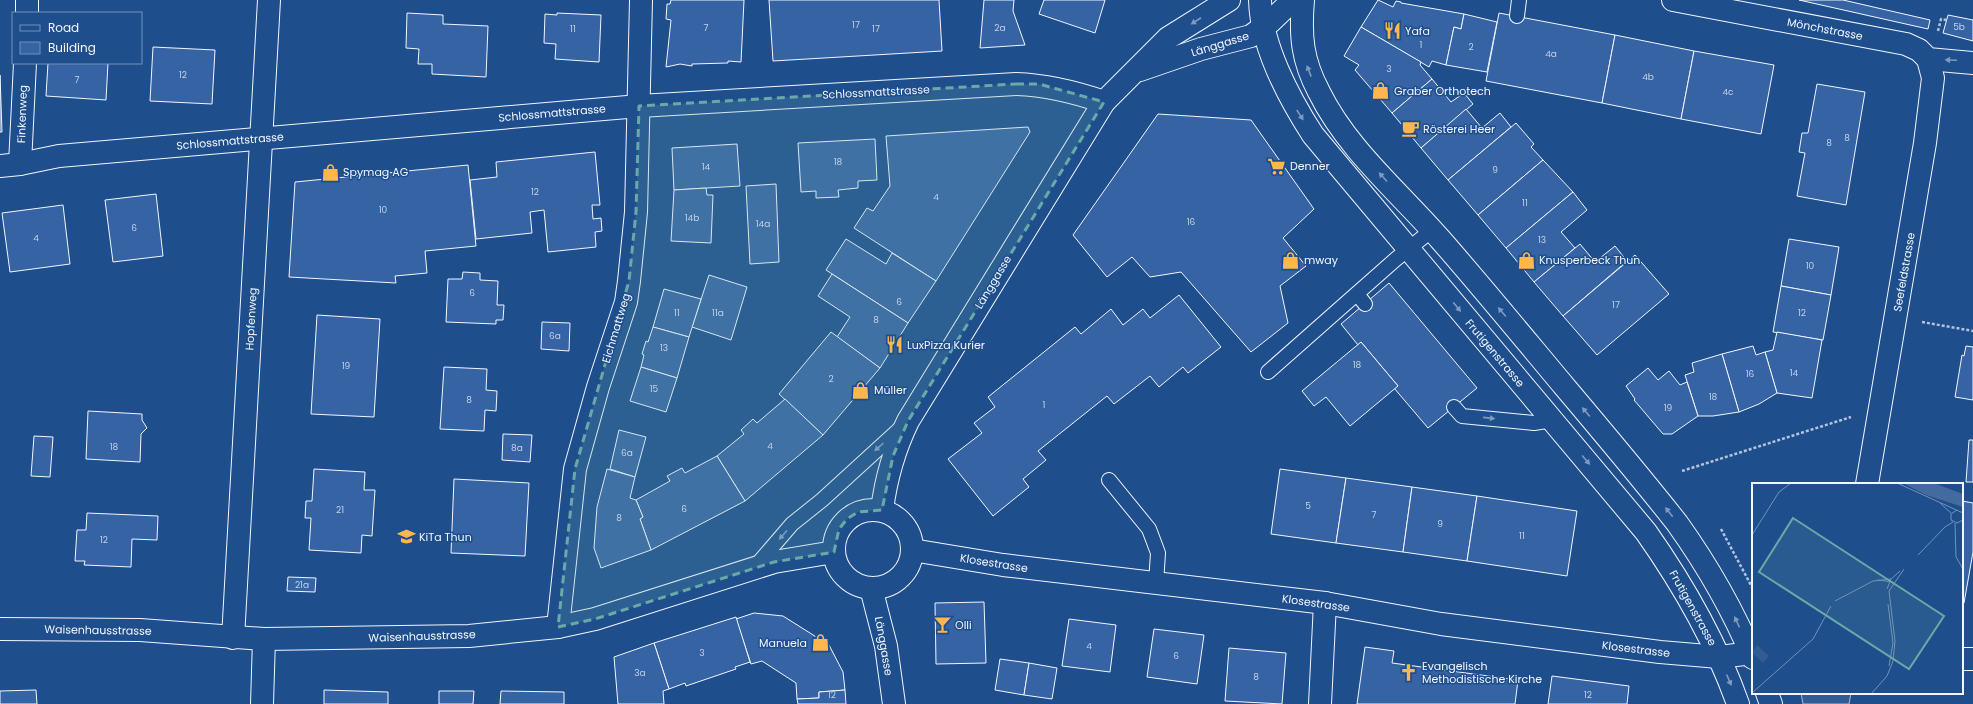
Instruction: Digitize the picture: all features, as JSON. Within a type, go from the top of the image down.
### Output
[{"type":"street","points":[[27,0],[27,12]]},
{"type":"street","name":"Hopfenweg","points":[[234,638],[269,0]]},
{"type":"street","name":"Eichmattweg","points":[[558,627],[575,468],[598,387],[626,302],[630,281],[636,212],[641,0]]},
{"type":"street","name":"Länggasse","points":[[882,510],[893,456],[908,421],[1104,102],[1168,38],[1229,0]]},
{"type":"street","name":"Frutigenstrasse","points":[[1260,0],[1264,28],[1288,94],[1313,135],[1624,505],[1665,558],[1703,623],[1719,657],[1738,704]]},
{"type":"street","name":"Länggasse","points":[[1137,70],[1201,49],[1251,36],[1264,28],[1293,0]]},
{"type":"street","points":[[1303,0],[1301,27],[1302,49],[1308,69],[1319,94],[1335,119],[1358,149],[1432,230],[1677,523],[1702,558],[1723,595],[1752,655]]},
{"type":"street","name":"Mönchstrasse","points":[[1673,0],[1906,44],[1919,50],[1928,59]]},
{"type":"street","points":[[1928,59],[1973,63]]},
{"type":"street","name":"Seefeldstrasse","points":[[1867,483],[1925,143],[1933,78],[1928,59]]},
{"type":"street","name":"Finkenweg","points":[[10,165],[25,64]]},
{"type":"street","name":"Schlossmattstrasse","points":[[10,165],[59,156],[639,106],[1016,84],[1038,84],[1078,93],[1104,102]]},
{"type":"street","points":[[870,509],[882,510],[892,514],[908,529],[912,540],[912,550],[910,561],[900,578],[891,584],[871,588],[860,586],[850,581],[842,573],[836,564],[834,540],[839,528],[847,519],[858,512],[870,509]]},
{"type":"street","name":"Klosestrasse","points":[[912,550],[1003,565],[1325,603],[1442,624],[1660,652],[1719,657],[1752,655]]},
{"type":"street","name":"Waisenhausstrasse","points":[[0,629],[140,630],[264,639],[469,636],[558,627],[595,619],[774,562],[834,552]]},
{"type":"street","name":"Länggasse","points":[[871,588],[886,646],[894,704]]},
{"type":"street","points":[[1320,704],[1325,603]]},
{"type":"street","points":[[262,704],[264,639]]},
{"type":"street","points":[[1767,694],[1771,704]]},
{"type":"lane","points":[[1517,16],[1519,0]]},
{"type":"lane","points":[[1268,372],[1361,299],[1409,250],[1432,230]]},
{"type":"lane","points":[[1454,407],[1462,416],[1534,423],[1552,420]]},
{"type":"lane","points":[[752,570],[792,524],[822,500],[908,421]]},
{"type":"lane","points":[[1109,480],[1149,529],[1158,553],[1156,583]]},
{"type":"path","points":[[1896,317],[1973,331]]},
{"type":"path","points":[[1682,471],[1879,408]]},
{"type":"path","points":[[1721,529],[1752,587]]},
{"type":"highlighted area","points":[[1016,84],[1039,84],[1104,102],[908,421],[893,456],[882,510],[858,512],[847,519],[839,529],[834,552],[774,562],[595,619],[558,627],[575,469],[629,281],[636,212],[639,106]]},
{"type":"shaded area","points":[[1801,694],[1851,694],[1849,704],[1803,704]]},
{"type":"building","points":[[671,0],[744,0],[741,62],[728,61],[728,63],[692,64],[692,66],[680,64],[666,67],[671,20],[666,19],[667,4],[670,4]]},
{"type":"building","points":[[769,0],[939,0],[942,51],[773,61]]},
{"type":"building","points":[[984,0],[1014,0],[1013,11],[1025,45],[980,48]]},
{"type":"building","points":[[1044,0],[1105,0],[1095,33],[1039,14]]},
{"type":"building","points":[[1378,0],[1393,7],[1396,1],[1464,14],[1461,29],[1454,27],[1446,65],[1432,61],[1429,67],[1361,27]]},
{"type":"building","points":[[1799,0],[1843,0],[1930,20],[1928,29]]},
{"type":"building","points":[[407,13],[443,15],[443,24],[488,26],[486,77],[432,74],[432,64],[418,64],[419,49],[406,48]]},
{"type":"building","points":[[557,13],[601,15],[599,62],[555,59],[556,44],[544,43],[545,14],[557,15]]},
{"type":"building","points":[[1499,13],[1615,35],[1602,103],[1486,81]]},
{"type":"building","points":[[1464,14],[1497,22],[1487,72],[1446,65],[1454,27],[1461,29]]},
{"type":"building","points":[[1948,15],[1973,20],[1973,41],[1943,33]]},
{"type":"building","points":[[1361,27],[1421,62],[1420,65],[1432,79],[1392,113],[1355,70],[1359,65],[1344,56]]},
{"type":"building","points":[[1615,35],[1694,51],[1681,119],[1602,103]]},
{"type":"building","points":[[153,47],[215,50],[212,104],[150,101]]},
{"type":"building","points":[[1694,51],[1774,65],[1761,134],[1681,119]]},
{"type":"building","points":[[48,64],[108,64],[106,100],[46,96]]},
{"type":"building","points":[[0,75],[2,132],[0,132]]},
{"type":"building","points":[[1432,79],[1451,102],[1464,93],[1473,104],[1421,148],[1392,113]]},
{"type":"building","points":[[1817,84],[1865,92],[1846,205],[1797,196],[1805,153],[1799,152],[1802,133],[1808,133]]},
{"type":"building","points":[[1466,109],[1482,128],[1500,113],[1511,127],[1448,180],[1421,148]]},
{"type":"building","points":[[1158,114],[1251,120],[1314,209],[1283,238],[1306,266],[1280,286],[1288,323],[1251,352],[1181,272],[1150,277],[1132,257],[1107,277],[1073,235]]},
{"type":"building","points":[[1516,123],[1534,144],[1531,147],[1543,160],[1478,215],[1448,180]]},
{"type":"building","points":[[1028,127],[1030,132],[936,281],[854,228],[867,208],[873,211],[890,186],[886,136]]},
{"type":"building","points":[[875,139],[877,180],[858,181],[858,188],[838,190],[839,197],[816,198],[816,191],[801,192],[798,143]]},
{"type":"building","points":[[737,144],[740,186],[674,190],[672,148]]},
{"type":"building","points":[[595,152],[600,205],[592,205],[593,219],[601,218],[602,231],[595,232],[596,247],[548,252],[544,210],[530,212],[532,233],[476,239],[470,180],[497,177],[496,162]]},
{"type":"building","points":[[1543,160],[1573,192],[1506,248],[1478,215]]},
{"type":"building","points":[[468,165],[476,246],[425,251],[427,273],[395,276],[396,283],[289,277],[295,182]]},
{"type":"building","points":[[776,184],[779,262],[750,264],[746,186]]},
{"type":"building","points":[[706,188],[707,195],[713,195],[711,243],[671,241],[674,190]]},
{"type":"building","points":[[1573,192],[1587,210],[1561,232],[1575,248],[1534,282],[1506,248]]},
{"type":"building","points":[[156,194],[163,256],[113,262],[105,200]]},
{"type":"building","points":[[63,205],[70,264],[10,272],[2,213]]},
{"type":"building","points":[[846,239],[886,264],[892,253],[936,281],[908,323],[826,270]]},
{"type":"building","points":[[1789,239],[1839,247],[1831,295],[1781,286]]},
{"type":"building","points":[[1580,244],[1595,262],[1615,246],[1627,261],[1563,316],[1534,282]]},
{"type":"building","points":[[1635,255],[1669,294],[1597,355],[1563,316]]},
{"type":"building","points":[[463,272],[480,273],[480,280],[498,281],[497,305],[504,305],[503,320],[496,320],[496,324],[446,322],[448,279],[462,279]]},
{"type":"building","points":[[832,274],[908,323],[880,368],[837,337],[850,317],[818,296]]},
{"type":"building","points":[[709,275],[747,287],[731,340],[692,327]]},
{"type":"building","points":[[1389,283],[1477,388],[1428,428],[1394,388],[1398,386],[1361,342],[1358,345],[1341,324]]},
{"type":"building","points":[[1781,286],[1831,295],[1823,340],[1773,332]]},
{"type":"building","points":[[664,289],[701,299],[689,337],[653,327]]},
{"type":"building","points":[[1179,295],[1221,347],[1188,373],[1183,367],[1159,387],[1150,376],[1114,404],[1107,396],[1038,451],[1046,460],[1023,479],[1029,487],[993,516],[948,459],[982,433],[974,423],[995,407],[988,397],[1075,327],[1081,334],[1111,309],[1123,325],[1143,309],[1150,318]]},
{"type":"building","points":[[317,315],[380,319],[374,417],[311,414]]},
{"type":"building","points":[[542,322],[570,323],[569,351],[541,349]]},
{"type":"building","points":[[653,327],[689,337],[677,378],[641,367],[644,355],[642,354],[646,341],[648,342]]},
{"type":"building","points":[[831,332],[880,368],[823,435],[779,394]]},
{"type":"building","points":[[1777,332],[1822,340],[1812,398],[1777,393],[1765,352],[1773,350]]},
{"type":"building","points":[[1361,342],[1398,386],[1350,426],[1326,397],[1314,406],[1302,391]]},
{"type":"building","points":[[1753,346],[1756,355],[1765,352],[1777,393],[1759,404],[1739,412],[1722,354]]},
{"type":"building","points":[[1966,346],[1973,347],[1973,400],[1955,397],[1962,355],[1964,356]]},
{"type":"building","points":[[1722,354],[1739,412],[1713,416],[1698,416],[1685,375],[1694,372],[1692,363]]},
{"type":"building","points":[[444,367],[487,369],[486,390],[497,391],[496,411],[485,410],[484,431],[440,429]]},
{"type":"building","points":[[641,367],[677,378],[666,412],[630,401]]},
{"type":"building","points":[[1648,368],[1658,380],[1669,371],[1680,385],[1687,382],[1698,416],[1672,434],[1663,434],[1634,400],[1635,399],[1626,386]]},
{"type":"building","points":[[785,399],[823,435],[745,501],[717,456],[744,434],[741,430],[753,419],[757,423]]},
{"type":"building","points":[[88,411],[142,414],[142,420],[147,428],[141,434],[140,462],[86,459]]},
{"type":"building","points":[[619,430],[646,437],[635,477],[610,469]]},
{"type":"building","points":[[503,434],[532,435],[530,462],[502,460]]},
{"type":"building","points":[[34,436],[53,437],[50,477],[31,476]]},
{"type":"building","points":[[1969,440],[1973,440],[1973,482],[1966,482]]},
{"type":"building","points":[[717,456],[745,501],[651,550],[640,519],[643,517],[636,500],[670,481],[667,476],[682,468],[685,473]]},
{"type":"building","points":[[314,469],[365,472],[364,490],[375,490],[372,536],[362,535],[361,553],[309,550],[311,518],[305,518],[306,501],[312,501]]},
{"type":"building","points":[[607,469],[635,477],[630,498],[636,500],[643,517],[640,519],[651,550],[601,568],[594,548],[597,507]]},
{"type":"building","points":[[1280,469],[1346,478],[1336,543],[1271,534]]},
{"type":"building","points":[[1346,478],[1412,487],[1403,552],[1336,543]]},
{"type":"building","points":[[454,479],[529,483],[525,556],[451,553]]},
{"type":"building","points":[[1412,487],[1477,496],[1467,561],[1403,552]]},
{"type":"building","points":[[1477,496],[1577,511],[1567,576],[1467,561]]},
{"type":"building","points":[[1963,501],[1973,503],[1973,552],[1964,603]]},
{"type":"building","points":[[87,513],[158,516],[157,540],[132,539],[131,567],[84,565],[85,561],[75,561],[77,530],[86,530]]},
{"type":"building","points":[[288,577],[316,578],[315,592],[287,591]]},
{"type":"building","points":[[984,602],[986,663],[936,664],[935,603]]},
{"type":"building","points":[[754,613],[783,616],[829,645],[843,672],[845,690],[819,692],[819,698],[797,699],[796,683],[762,661],[751,664],[736,619]]},
{"type":"building","points":[[736,617],[750,662],[735,667],[736,669],[686,686],[685,683],[669,689],[654,643]]},
{"type":"building","points":[[1069,619],[1116,625],[1110,672],[1062,666]]},
{"type":"building","points":[[1154,629],[1204,635],[1197,684],[1147,677]]},
{"type":"building","points":[[654,643],[669,689],[663,691],[664,704],[618,704],[614,657]]},
{"type":"building","name":"Evangelisch Methodistische Kirche","points":[[1365,647],[1394,651],[1392,663],[1518,680],[1515,704],[1357,704]]},
{"type":"building","points":[[1229,648],[1286,653],[1282,704],[1225,701]]},
{"type":"building","points":[[1000,659],[1029,663],[1024,695],[995,690]]},
{"type":"building","points":[[1029,663],[1057,668],[1052,699],[1024,695]]},
{"type":"building","points":[[1552,676],[1629,686],[1627,704],[1548,704]]},
{"type":"building","points":[[36,690],[37,704],[0,704],[0,691]]},
{"type":"building","points":[[324,690],[388,692],[388,704],[324,704]]},
{"type":"building","points":[[845,690],[846,704],[798,704],[797,699],[819,698],[819,692]]},
{"type":"building","points":[[439,691],[474,691],[473,704],[439,704]]},
{"type":"building","points":[[501,691],[564,692],[564,704],[500,704]]},
{"type":"place","name":"Yafa","points":[[1392,31]]},
{"type":"place","name":"Graber Orthotech","points":[[1381,91]]},
{"type":"place","name":"Rösterei Heer","points":[[1410,129]]},
{"type":"place","name":"Denner","points":[[1277,166]]},
{"type":"place","name":"Spymag AG","points":[[330,172]]},
{"type":"place","name":"mway","points":[[1291,260]]},
{"type":"place","name":"Knusperbeck Thun","points":[[1526,260]]},
{"type":"place","name":"LuxPizza Kurier","points":[[894,345]]},
{"type":"place","name":"Müller","points":[[861,390]]},
{"type":"place","name":"KiTa Thun","points":[[406,537]]},
{"type":"place","name":"Olli","points":[[942,625]]},
{"type":"place","name":"Manuela","points":[[820,643]]},
{"type":"place","name":"Evangelisch Methodistische Kirche","points":[[1409,672]]}]
